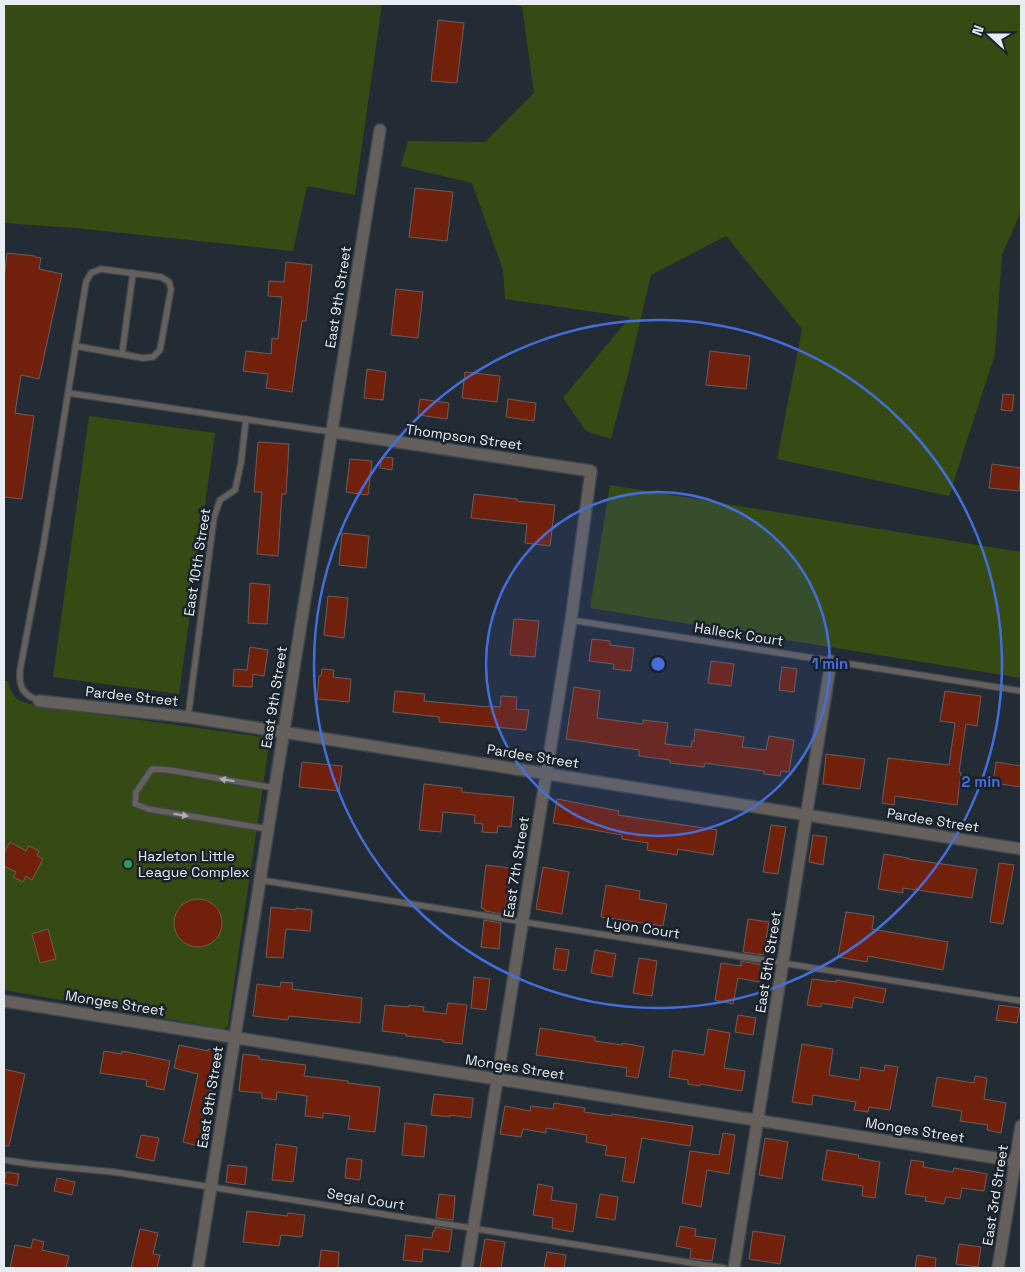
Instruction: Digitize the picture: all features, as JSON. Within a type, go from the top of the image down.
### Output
[{"type":"street","name":"East 9th Street","points":[[198,1268],[380,130]]},
{"type":"street","name":"Thompson Street","points":[[332,432],[591,471]]},
{"type":"street","name":"East 7th Street","points":[[467,1268],[570,620],[591,471]]},
{"type":"street","name":"East 5th Street","points":[[734,1268],[831,661]]},
{"type":"street","name":"Pardee Street","points":[[39,701],[188,717],[1021,849]]},
{"type":"street","name":"Monges Street","points":[[4,1001],[1018,1162]]},
{"type":"street","name":"East 3rd Street","points":[[998,1268],[1018,1162],[1021,1126]]},
{"type":"lane","points":[[39,701],[27,696],[22,688],[19,682],[20,670],[43,548],[75,346],[86,282],[91,273],[101,269],[161,277],[169,282],[172,289],[160,350],[152,357],[143,358],[75,346]]},
{"type":"lane","points":[[122,354],[133,273]]},
{"type":"lane","points":[[68,393],[332,432]]},
{"type":"lane","name":"East 10th Street","points":[[188,717],[214,517],[220,500],[235,490],[241,463],[246,419]]},
{"type":"lane","name":"Halleck Court","points":[[570,620],[1021,692]]},
{"type":"lane","points":[[268,829],[148,809],[135,804],[136,792],[152,769],[169,770],[275,788]]},
{"type":"lane","name":"Lyon Court","points":[[260,880],[1021,1001]]},
{"type":"lane","name":"Segal Court","points":[[4,1160],[114,1172],[724,1268]]},
{"type":"green space","points":[[4,4],[382,4],[355,195],[307,186],[293,251],[75,228],[4,223]]},
{"type":"green space","points":[[511,4],[1021,4],[1021,211],[1002,255],[995,354],[949,496],[777,459],[802,329],[726,236],[651,275],[611,439],[586,431],[563,398],[630,317],[505,299],[503,270],[472,183],[401,166],[408,141],[485,142],[534,93],[522,6]]},
{"type":"green space","points":[[89,416],[215,433],[179,694],[53,677]]},
{"type":"green space","points":[[610,485],[1021,552],[1021,678],[590,608]]},
{"type":"green space","name":"Hazleton Little League Complex","points":[[4,681],[8,681],[12,693],[18,700],[32,705],[270,738],[228,1025],[224,1029],[4,990]]},
{"type":"building","points":[[438,20],[464,23],[457,83],[431,81]]},
{"type":"building","points":[[415,188],[453,192],[447,241],[409,237]]},
{"type":"building","points":[[7,253],[41,258],[39,269],[62,274],[39,379],[21,375],[15,413],[34,416],[22,499],[4,497],[4,279]]},
{"type":"building","points":[[286,262],[312,265],[306,321],[302,321],[292,392],[266,388],[268,374],[243,371],[246,351],[271,354],[272,338],[278,339],[282,297],[268,296],[269,281],[284,282]]},
{"type":"building","points":[[396,289],[423,292],[418,338],[391,335]]},
{"type":"building","points":[[710,351],[750,356],[746,389],[706,385]]},
{"type":"building","points":[[367,369],[386,372],[383,400],[364,398]]},
{"type":"building","points":[[465,372],[500,376],[497,402],[462,398]]},
{"type":"building","points":[[1003,394],[1014,395],[1012,411],[1001,410]]},
{"type":"building","points":[[420,399],[449,403],[447,419],[418,415]]},
{"type":"building","points":[[508,399],[536,403],[534,421],[506,417]]},
{"type":"building","points":[[258,442],[289,444],[286,494],[282,494],[278,556],[257,554],[262,492],[254,492]]},
{"type":"building","points":[[382,457],[393,458],[392,470],[380,468]]},
{"type":"building","points":[[350,459],[372,461],[368,495],[346,492]]},
{"type":"building","points":[[992,464],[1021,468],[1019,491],[989,488]]},
{"type":"building","points":[[474,494],[555,505],[550,546],[525,543],[527,524],[471,518]]},
{"type":"building","points":[[342,533],[369,536],[366,568],[339,565]]},
{"type":"building","points":[[250,583],[270,585],[267,624],[248,623]]},
{"type":"building","points":[[328,596],[348,598],[344,638],[324,635]]},
{"type":"building","points":[[514,619],[539,621],[535,657],[510,655]]},
{"type":"building","points":[[592,639],[610,641],[610,645],[634,648],[631,671],[613,669],[614,664],[589,661]]},
{"type":"building","points":[[250,647],[268,650],[264,676],[253,674],[252,687],[233,686],[234,669],[247,670]]},
{"type":"building","points":[[711,661],[734,664],[731,686],[708,683]]},
{"type":"building","points":[[782,667],[797,669],[794,692],[779,690]]},
{"type":"building","points":[[322,669],[334,670],[333,677],[351,679],[349,702],[317,699],[319,676],[321,676]]},
{"type":"building","points":[[574,687],[600,691],[597,718],[643,724],[643,720],[668,723],[665,744],[691,747],[692,741],[694,741],[695,729],[744,737],[742,747],[766,750],[769,736],[794,740],[789,772],[781,771],[780,776],[764,774],[764,771],[705,763],[704,767],[670,763],[670,760],[639,756],[639,750],[566,739]]},
{"type":"building","points":[[395,691],[425,694],[424,701],[488,707],[500,707],[501,696],[517,697],[516,709],[529,710],[526,730],[439,722],[439,717],[393,712]]},
{"type":"building","points":[[945,691],[981,696],[977,726],[966,724],[959,772],[961,773],[957,805],[895,796],[894,805],[882,803],[888,758],[949,765],[955,723],[940,721]]},
{"type":"building","points":[[826,754],[865,759],[860,789],[823,784]]},
{"type":"building","points":[[302,762],[342,766],[339,791],[299,787]]},
{"type":"building","points":[[996,762],[1021,766],[1021,787],[993,783]]},
{"type":"building","points":[[424,784],[462,788],[462,792],[514,797],[511,827],[498,826],[497,833],[482,832],[483,824],[474,823],[475,815],[443,812],[441,832],[419,830]]},
{"type":"building","points":[[557,799],[619,811],[618,815],[717,830],[713,855],[678,849],[677,855],[647,850],[648,843],[622,839],[622,835],[553,823]]},
{"type":"building","points":[[771,825],[786,827],[778,874],[763,872]]},
{"type":"building","points":[[813,835],[827,837],[823,865],[809,862]]},
{"type":"building","points":[[10,842],[26,851],[29,846],[39,851],[37,856],[43,859],[32,880],[26,876],[23,882],[13,877],[16,872],[4,866],[4,853]]},
{"type":"building","points":[[884,854],[977,869],[972,898],[903,888],[903,893],[878,889]]},
{"type":"building","points":[[999,863],[1014,865],[1003,924],[990,922]]},
{"type":"building","points":[[486,865],[511,868],[506,911],[503,911],[502,914],[485,911],[485,909],[481,908]]},
{"type":"building","points":[[543,867],[569,872],[562,914],[536,909]]},
{"type":"building","points":[[606,885],[640,891],[639,899],[667,904],[663,926],[601,917]]},
{"type":"building","points":[[198,899],[207,901],[215,906],[220,914],[222,923],[220,932],[215,940],[207,945],[198,947],[189,945],[181,940],[176,932],[174,923],[176,914],[181,906],[189,901]]},
{"type":"building","points":[[271,907],[312,910],[310,931],[286,929],[283,958],[266,957]]},
{"type":"building","points":[[846,912],[874,916],[872,929],[948,942],[943,970],[868,956],[867,962],[838,957]]},
{"type":"building","points":[[748,919],[769,922],[763,955],[743,952]]},
{"type":"building","points":[[484,920],[501,923],[499,949],[481,947]]},
{"type":"building","points":[[48,929],[56,959],[40,963],[32,934]]},
{"type":"building","points":[[556,948],[569,950],[566,971],[553,969]]},
{"type":"building","points":[[595,950],[616,954],[612,977],[591,973]]},
{"type":"building","points":[[639,958],[657,961],[652,996],[633,993]]},
{"type":"building","points":[[741,961],[762,965],[759,982],[738,978],[733,1004],[715,1000],[721,963],[741,966]]},
{"type":"building","points":[[474,977],[490,979],[486,1010],[471,1008]]},
{"type":"building","points":[[812,979],[836,982],[836,980],[886,989],[883,1003],[854,997],[852,1008],[821,1003],[821,1007],[807,1005]]},
{"type":"building","points":[[281,982],[293,983],[292,989],[362,998],[360,1023],[289,1016],[288,1020],[253,1016],[257,984],[280,987]]},
{"type":"building","points":[[448,1003],[467,1005],[462,1044],[382,1031],[385,1005],[424,1007],[423,1011],[446,1014]]},
{"type":"building","points":[[999,1005],[1020,1008],[1017,1023],[996,1020]]},
{"type":"building","points":[[738,1015],[756,1018],[753,1035],[735,1032]]},
{"type":"building","points":[[540,1028],[595,1037],[595,1041],[644,1047],[638,1078],[626,1076],[627,1068],[536,1055]]},
{"type":"building","points":[[708,1029],[730,1033],[724,1068],[745,1071],[742,1091],[700,1084],[700,1086],[688,1084],[688,1080],[669,1077],[673,1050],[704,1055]]},
{"type":"building","points":[[802,1044],[833,1049],[829,1075],[859,1080],[861,1067],[884,1071],[885,1065],[898,1067],[890,1110],[869,1107],[868,1112],[854,1110],[856,1102],[813,1095],[812,1105],[792,1102]]},
{"type":"building","points":[[179,1045],[208,1051],[208,1049],[219,1051],[198,1146],[183,1142],[198,1074],[174,1068]]},
{"type":"building","points":[[104,1051],[121,1054],[122,1051],[170,1061],[164,1090],[146,1086],[147,1080],[100,1073]]},
{"type":"building","points":[[243,1054],[259,1056],[259,1059],[306,1065],[304,1076],[380,1087],[375,1132],[348,1129],[350,1116],[323,1113],[323,1118],[305,1116],[307,1096],[277,1092],[276,1100],[262,1098],[262,1093],[239,1091]]},
{"type":"building","points":[[4,1069],[25,1074],[9,1146],[4,1146]]},
{"type":"building","points":[[975,1076],[987,1078],[984,1099],[1006,1103],[1001,1133],[987,1130],[988,1125],[960,1121],[962,1111],[932,1106],[937,1077],[974,1083]]},
{"type":"building","points":[[434,1094],[473,1098],[471,1118],[431,1115]]},
{"type":"building","points":[[554,1103],[585,1108],[584,1112],[612,1116],[612,1114],[693,1126],[690,1146],[642,1138],[634,1183],[622,1181],[626,1158],[605,1155],[607,1146],[586,1142],[587,1135],[546,1128],[546,1133],[523,1129],[521,1137],[500,1134],[505,1106],[530,1111],[531,1106],[553,1109]]},
{"type":"building","points":[[405,1123],[427,1126],[424,1157],[402,1155]]},
{"type":"building","points":[[723,1133],[735,1135],[729,1174],[707,1170],[701,1207],[682,1203],[690,1151],[719,1155]]},
{"type":"building","points":[[141,1135],[159,1138],[154,1161],[136,1157]]},
{"type":"building","points":[[765,1138],[788,1142],[782,1179],[759,1175]]},
{"type":"building","points":[[276,1144],[297,1147],[293,1182],[272,1180]]},
{"type":"building","points":[[827,1150],[859,1155],[858,1158],[880,1162],[875,1198],[862,1196],[863,1186],[822,1180]]},
{"type":"building","points":[[347,1158],[362,1160],[360,1180],[345,1178]]},
{"type":"building","points":[[911,1160],[924,1162],[923,1167],[953,1172],[954,1168],[987,1174],[984,1191],[962,1188],[960,1199],[946,1197],[944,1204],[925,1201],[926,1197],[905,1194]]},
{"type":"building","points":[[228,1165],[247,1167],[245,1185],[226,1182]]},
{"type":"building","points":[[6,1172],[19,1174],[17,1186],[4,1183]]},
{"type":"building","points":[[57,1178],[75,1182],[72,1195],[54,1191]]},
{"type":"building","points":[[538,1184],[553,1187],[551,1200],[577,1204],[573,1232],[552,1228],[553,1218],[533,1215]]},
{"type":"building","points":[[439,1194],[455,1196],[453,1220],[436,1218]]},
{"type":"building","points":[[600,1194],[618,1197],[615,1220],[596,1217]]},
{"type":"building","points":[[247,1211],[287,1216],[288,1213],[305,1215],[302,1237],[281,1235],[279,1246],[243,1242]]},
{"type":"building","points":[[680,1226],[696,1229],[695,1236],[716,1239],[712,1261],[690,1258],[691,1249],[676,1246]]},
{"type":"building","points":[[435,1227],[452,1230],[449,1252],[423,1249],[422,1262],[403,1260],[406,1235],[432,1238]]},
{"type":"building","points":[[140,1229],[158,1233],[153,1254],[160,1255],[157,1268],[131,1268]]},
{"type":"building","points":[[753,1231],[785,1236],[780,1264],[749,1259]]},
{"type":"building","points":[[33,1239],[44,1242],[42,1250],[69,1256],[66,1268],[10,1268],[15,1245],[31,1248]]},
{"type":"building","points":[[485,1239],[505,1242],[501,1268],[480,1268]]},
{"type":"building","points":[[959,1244],[981,1247],[978,1267],[956,1264]]},
{"type":"building","points":[[321,1250],[339,1252],[338,1268],[319,1268]]},
{"type":"building","points":[[547,1252],[566,1255],[564,1268],[544,1268]]},
{"type":"building","points":[[917,1255],[936,1258],[935,1268],[915,1268]]},
{"type":"place","name":"Hazleton Little League Complex","points":[[128,864]]}]
